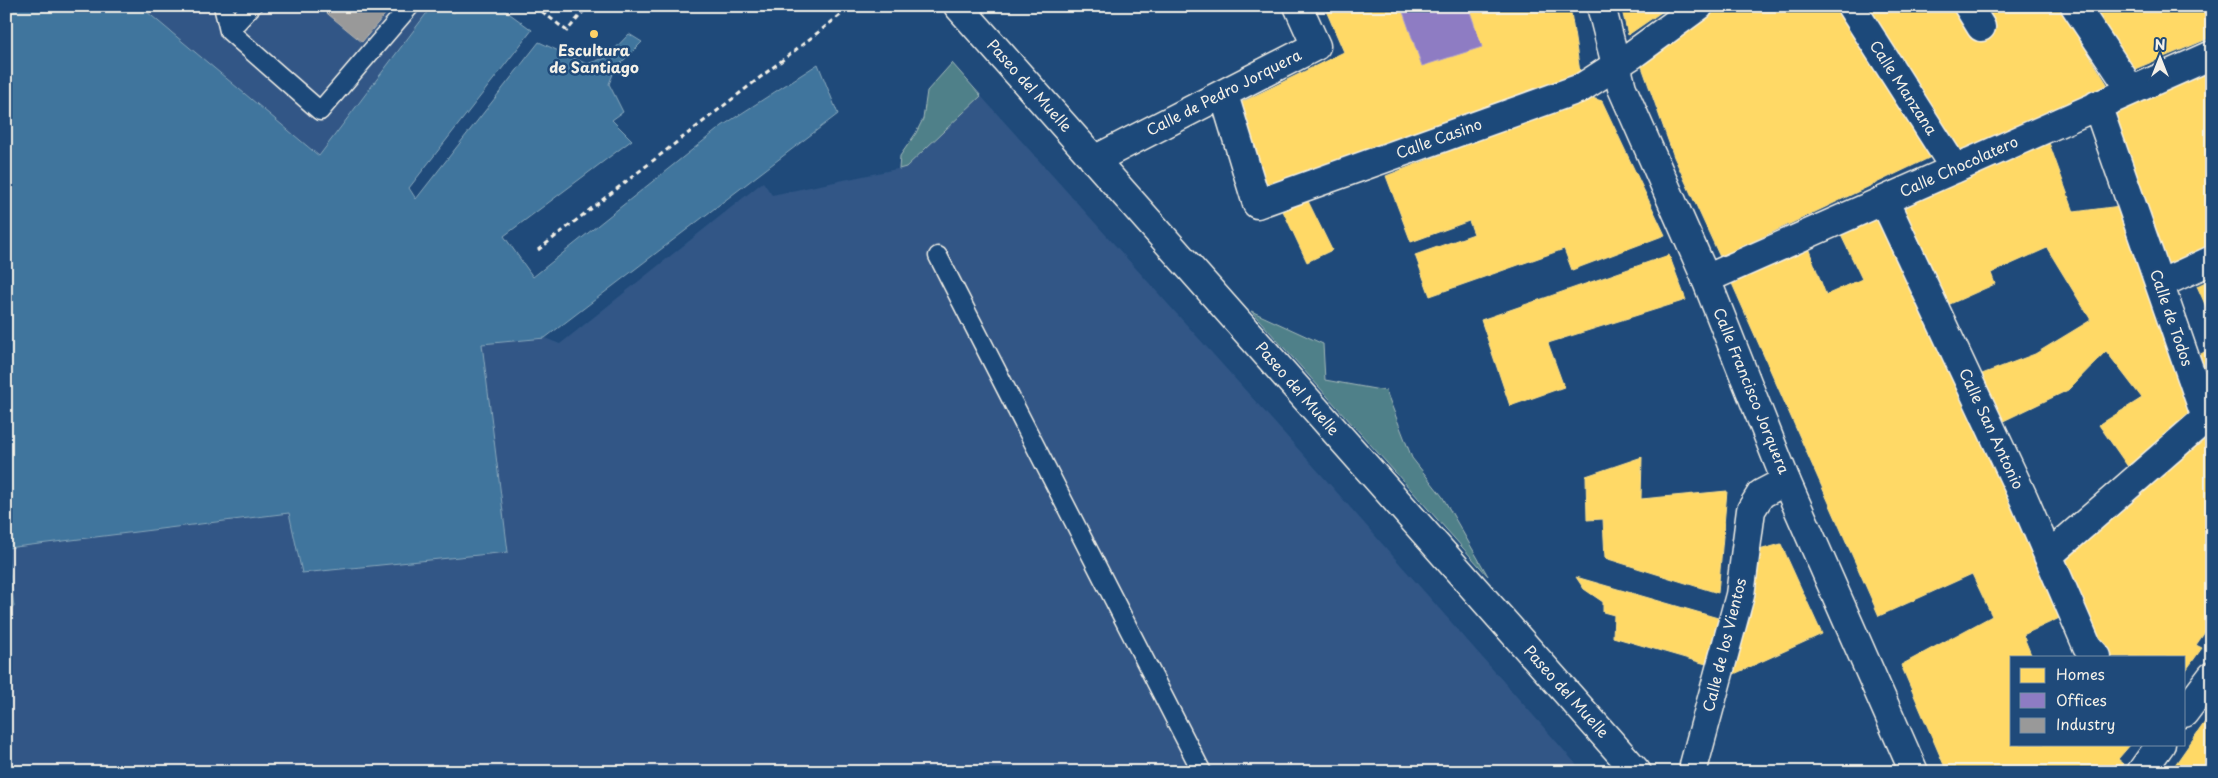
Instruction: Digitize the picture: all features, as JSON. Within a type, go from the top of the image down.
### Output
[{"type":"street","name":"Paseo del Muelle","points":[[958,6],[1637,772]]},
{"type":"street","name":"Calle de Pedro Jorquera","points":[[1094,160],[1224,95],[1316,46],[1298,6]]},
{"type":"street","name":"Calle Francisco Jorquera","points":[[1601,6],[1622,88],[1706,279],[1786,481],[1914,772]]},
{"type":"street","name":"Calle Casino","points":[[1224,95],[1257,204],[1581,88],[1700,6]]},
{"type":"street","name":"Calle Manzana","points":[[1850,6],[1955,169]]},
{"type":"street","points":[[2075,6],[2131,90]]},
{"type":"street","name":"Calle Chocolatero","points":[[1706,279],[2212,54]]},
{"type":"street","name":"Calle de Todos","points":[[2048,556],[2206,418],[2097,105]]},
{"type":"street","name":"Calle San Antonio","points":[[1884,200],[2024,499],[2087,646],[2096,656]]},
{"type":"street","points":[[2160,284],[2212,260]]},
{"type":"street","name":"Calle de los Vientos","points":[[1694,765],[1740,595],[1751,510],[1761,494],[1786,481]]},
{"type":"street","points":[[2186,710],[2212,676]]},
{"type":"street","points":[[2141,772],[2160,746]]},
{"type":"lane","points":[[223,6],[229,31],[320,112],[410,6]]},
{"type":"lane","points":[[229,31],[252,6]]},
{"type":"lane","points":[[938,256],[1202,772]]},
{"type":"path","points":[[536,6],[568,31],[588,6]]},
{"type":"path","points":[[538,250],[852,6]]},
{"type":"path","points":[[1760,772],[1770,768],[1772,772]]},
{"type":"shaded area","points":[[6,6],[140,6],[319,156],[432,6],[445,6],[454,13],[460,6],[499,6],[532,30],[409,188],[416,199],[539,42],[587,64],[607,57],[629,34],[642,42],[615,69],[609,84],[623,112],[612,120],[632,140],[504,236],[533,277],[722,126],[818,64],[838,114],[545,338],[482,344],[508,552],[302,573],[289,513],[7,548],[14,607],[6,608]]},
{"type":"shaded area","points":[[140,6],[432,6],[319,156]]},
{"type":"shaded area","points":[[981,96],[1327,481],[1583,772],[6,772],[6,608],[14,607],[6,548],[289,513],[508,551],[481,344],[545,338],[560,344],[763,182],[772,195],[906,167]]},
{"type":"green space","points":[[952,63],[981,96],[906,167],[899,169],[900,156],[923,119],[927,91]]},
{"type":"green space","points":[[1251,311],[1323,344],[1325,380],[1386,391],[1412,458],[1442,496],[1488,576]]},
{"type":"building: Homes","points":[[1324,6],[1401,6],[1422,66],[1482,47],[1468,6],[1570,6],[1580,72],[1266,187],[1238,104],[1344,52]]},
{"type":"building: Homes","points":[[1621,6],[1670,6],[1628,35]]},
{"type":"building: Homes","points":[[1722,6],[1837,6],[1931,157],[1720,257],[1674,157],[1641,64]]},
{"type":"building: Homes","points":[[1862,6],[2059,6],[2110,89],[1964,158]]},
{"type":"building: Homes","points":[[2092,6],[2212,6],[2212,37],[2135,69]]},
{"type":"building: Homes","points":[[2212,66],[2212,244],[2166,265],[2111,110]]},
{"type":"building: Homes","points":[[1589,97],[1602,101],[1665,235],[1572,270],[1564,249],[1430,296],[1415,255],[1474,234],[1469,221],[1411,242],[1386,176]]},
{"type":"building: Homes","points":[[2048,140],[2074,212],[2120,206],[2193,418],[2131,471],[2099,425],[2142,398],[2106,351],[2068,390],[1995,425],[1974,377],[2035,354],[2091,320],[2047,248],[1991,273],[1995,284],[1941,308],[1898,206]]},
{"type":"building: Homes","points":[[1307,199],[1332,250],[1307,262],[1283,211]]},
{"type":"building: Homes","points":[[1882,213],[2066,615],[2023,635],[2032,656],[2010,656],[2010,746],[2129,746],[2118,759],[2124,764],[2118,772],[1947,772],[1901,665],[1992,616],[1972,574],[1879,616],[1730,279],[1807,245],[1826,295],[1862,279],[1839,231]]},
{"type":"building: Homes","points":[[1669,255],[1686,300],[1548,343],[1564,387],[1510,406],[1481,320]]},
{"type":"building: Homes","points":[[2212,279],[2212,320],[2197,286]]},
{"type":"building: Homes","points":[[2212,348],[2212,395],[2199,355]]},
{"type":"building: Homes","points":[[2212,426],[2212,622],[2196,645],[2202,648],[2186,670],[2186,656],[2109,656],[2095,641],[2061,563]]},
{"type":"building: Homes","points":[[1642,457],[1641,499],[1727,491],[1718,593],[1605,558],[1603,519],[1587,520],[1586,476]]},
{"type":"building: Homes","points":[[1781,544],[1822,634],[1732,675],[1759,550]]},
{"type":"building: Homes","points":[[1576,577],[1718,618],[1706,664],[1613,637],[1614,615],[1603,612],[1603,602],[1584,589]]},
{"type":"building: Homes","points":[[2212,712],[2212,772],[2170,772]]},
{"type":"building: Offices","points":[[1401,6],[1468,6],[1482,47],[1422,66]]},
{"type":"building: Industry","points":[[326,6],[392,6],[362,42],[323,10]]},
{"type":"place","name":"Escultura de Santiago","points":[[594,34]]}]
